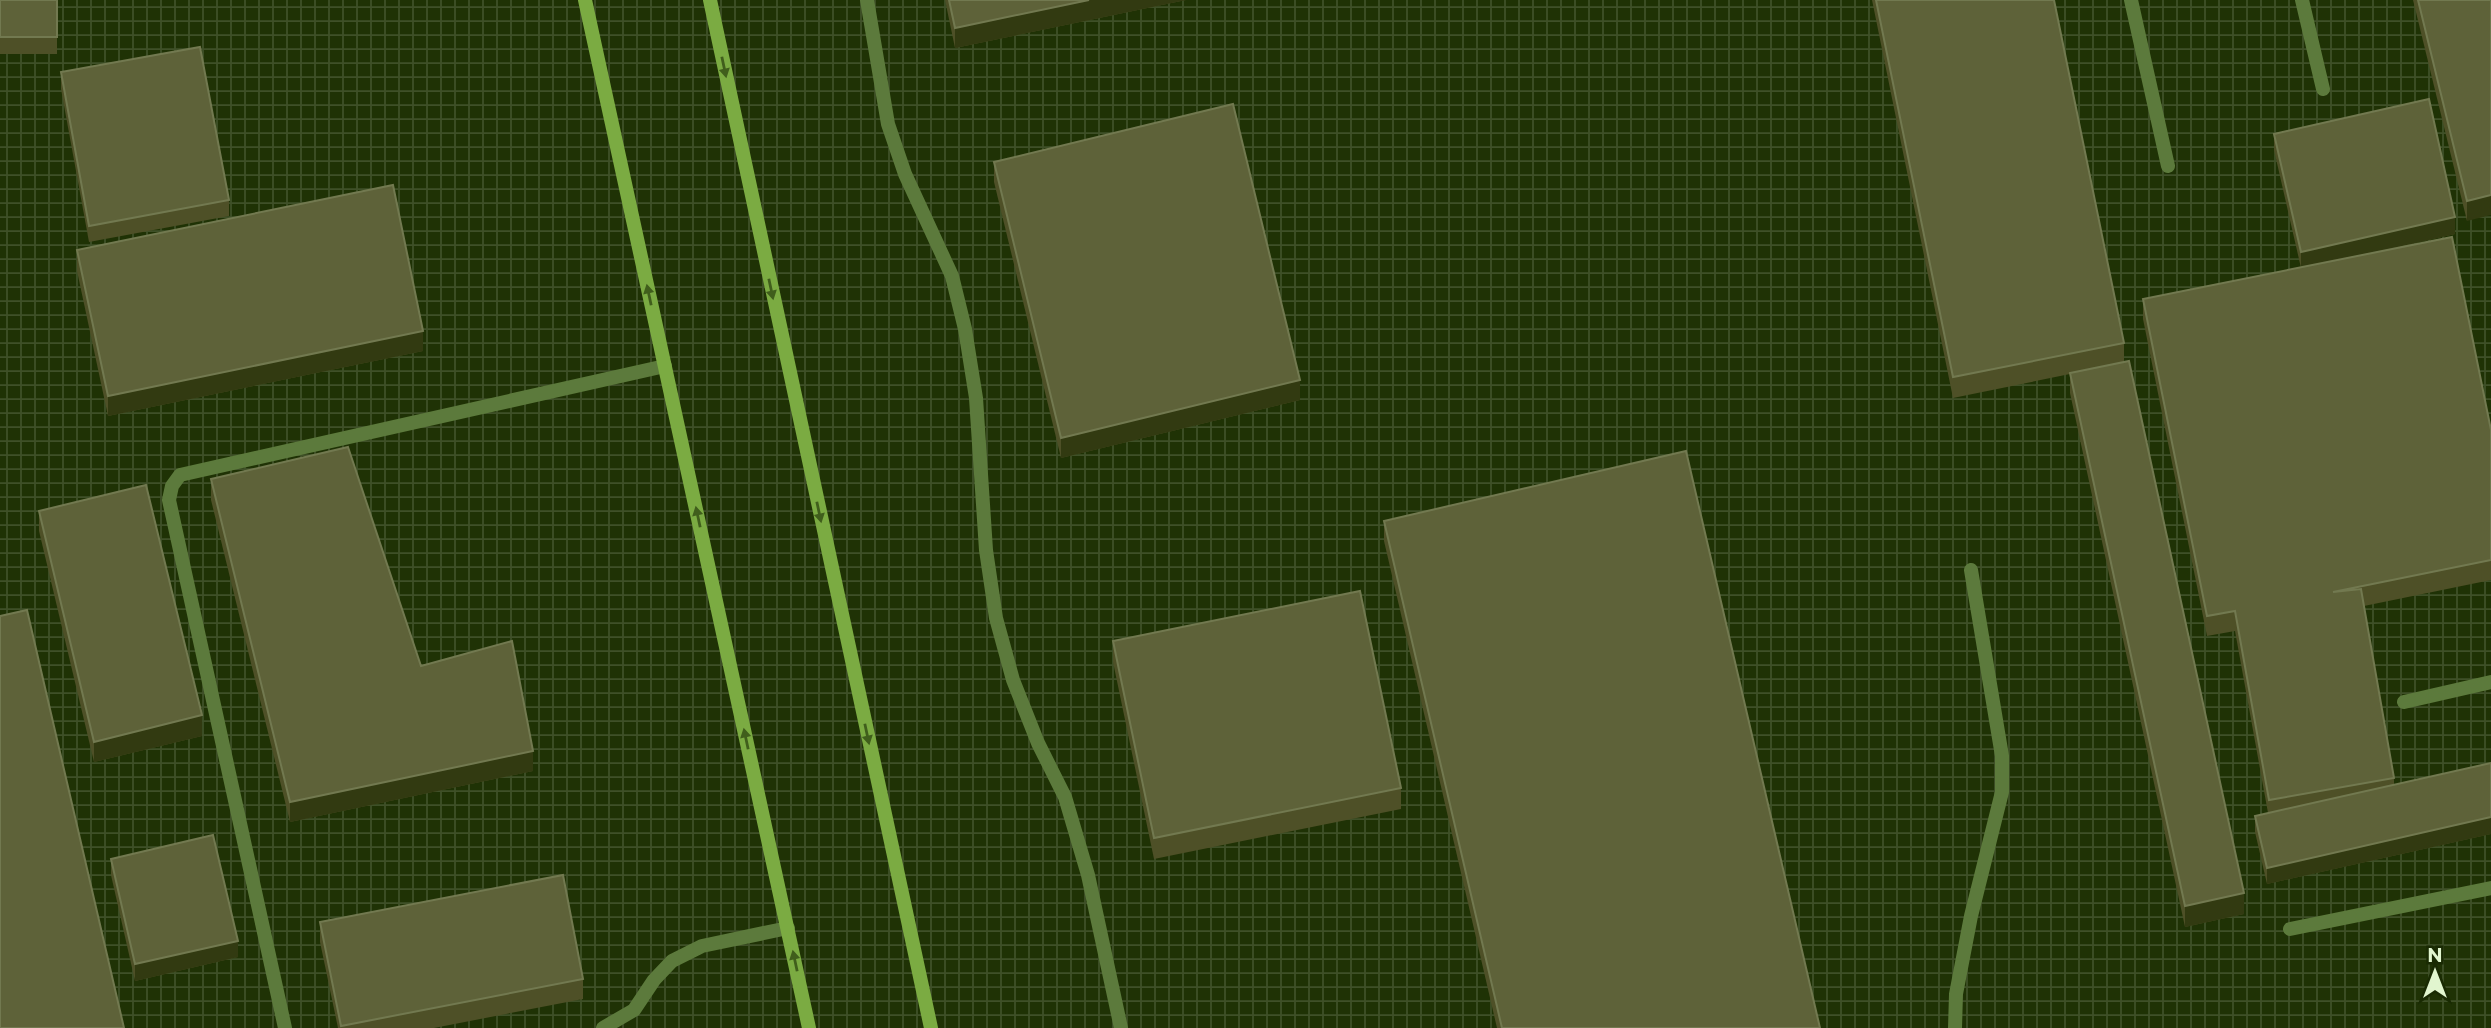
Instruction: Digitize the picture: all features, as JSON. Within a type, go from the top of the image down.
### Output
[{"type":"main road","points":[[585,0],[809,1028]]},
{"type":"main road","points":[[710,0],[931,1028]]},
{"type":"street","points":[[867,0],[888,124],[905,174],[952,276],[965,329],[976,398],[986,550],[996,618],[1013,680],[1038,743],[1065,797],[1088,875],[1121,1028]]},
{"type":"street","points":[[2131,0],[2168,166]]},
{"type":"street","points":[[2302,0],[2323,89]]},
{"type":"street","points":[[285,1028],[169,500],[172,486],[180,475],[665,366]]},
{"type":"street","points":[[1955,1028],[1956,994],[2001,792],[2001,756],[1972,570]]},
{"type":"street","points":[[2403,702],[2491,682]]},
{"type":"street","points":[[2290,929],[2491,888]]},
{"type":"street","points":[[603,1028],[634,1010],[653,980],[672,961],[702,946],[788,928]]},
{"type":"shaded area","points":[[0,0],[2491,0],[2491,1028],[0,1028]]},
{"type":"building","points":[[0,0],[57,0],[57,37],[0,37]]},
{"type":"building","points":[[949,0],[1089,0],[955,28]]},
{"type":"building","points":[[1876,0],[2054,0],[2124,343],[1953,377]]},
{"type":"building","points":[[2418,0],[2491,0],[2491,195],[2467,201]]},
{"type":"building","points":[[200,47],[229,200],[89,226],[61,72]]},
{"type":"building","points":[[2429,99],[2455,217],[2301,252],[2274,134]]},
{"type":"building","points":[[1233,104],[1300,380],[1061,438],[994,162]]},
{"type":"building","points":[[393,185],[423,331],[108,396],[77,250]]},
{"type":"building","points":[[2452,237],[2491,430],[2491,560],[2333,592],[2361,589],[2394,778],[2269,800],[2235,611],[2207,616],[2143,299]]},
{"type":"building","points":[[2129,361],[2244,893],[2185,906],[2070,373]]},
{"type":"building","points":[[348,447],[421,666],[512,641],[533,751],[290,802],[211,479]]},
{"type":"building","points":[[1686,451],[1820,1028],[1502,1028],[1384,521]]},
{"type":"building","points":[[146,485],[202,715],[94,742],[39,511]]},
{"type":"building","points":[[1360,591],[1401,788],[1154,838],[1113,641]]},
{"type":"building","points":[[27,610],[124,1028],[0,1028],[0,616]]},
{"type":"building","points":[[2491,763],[2491,817],[2267,868],[2255,816]]},
{"type":"building","points":[[213,835],[238,941],[135,964],[111,859]]},
{"type":"building","points":[[563,875],[583,979],[341,1026],[320,922]]}]
